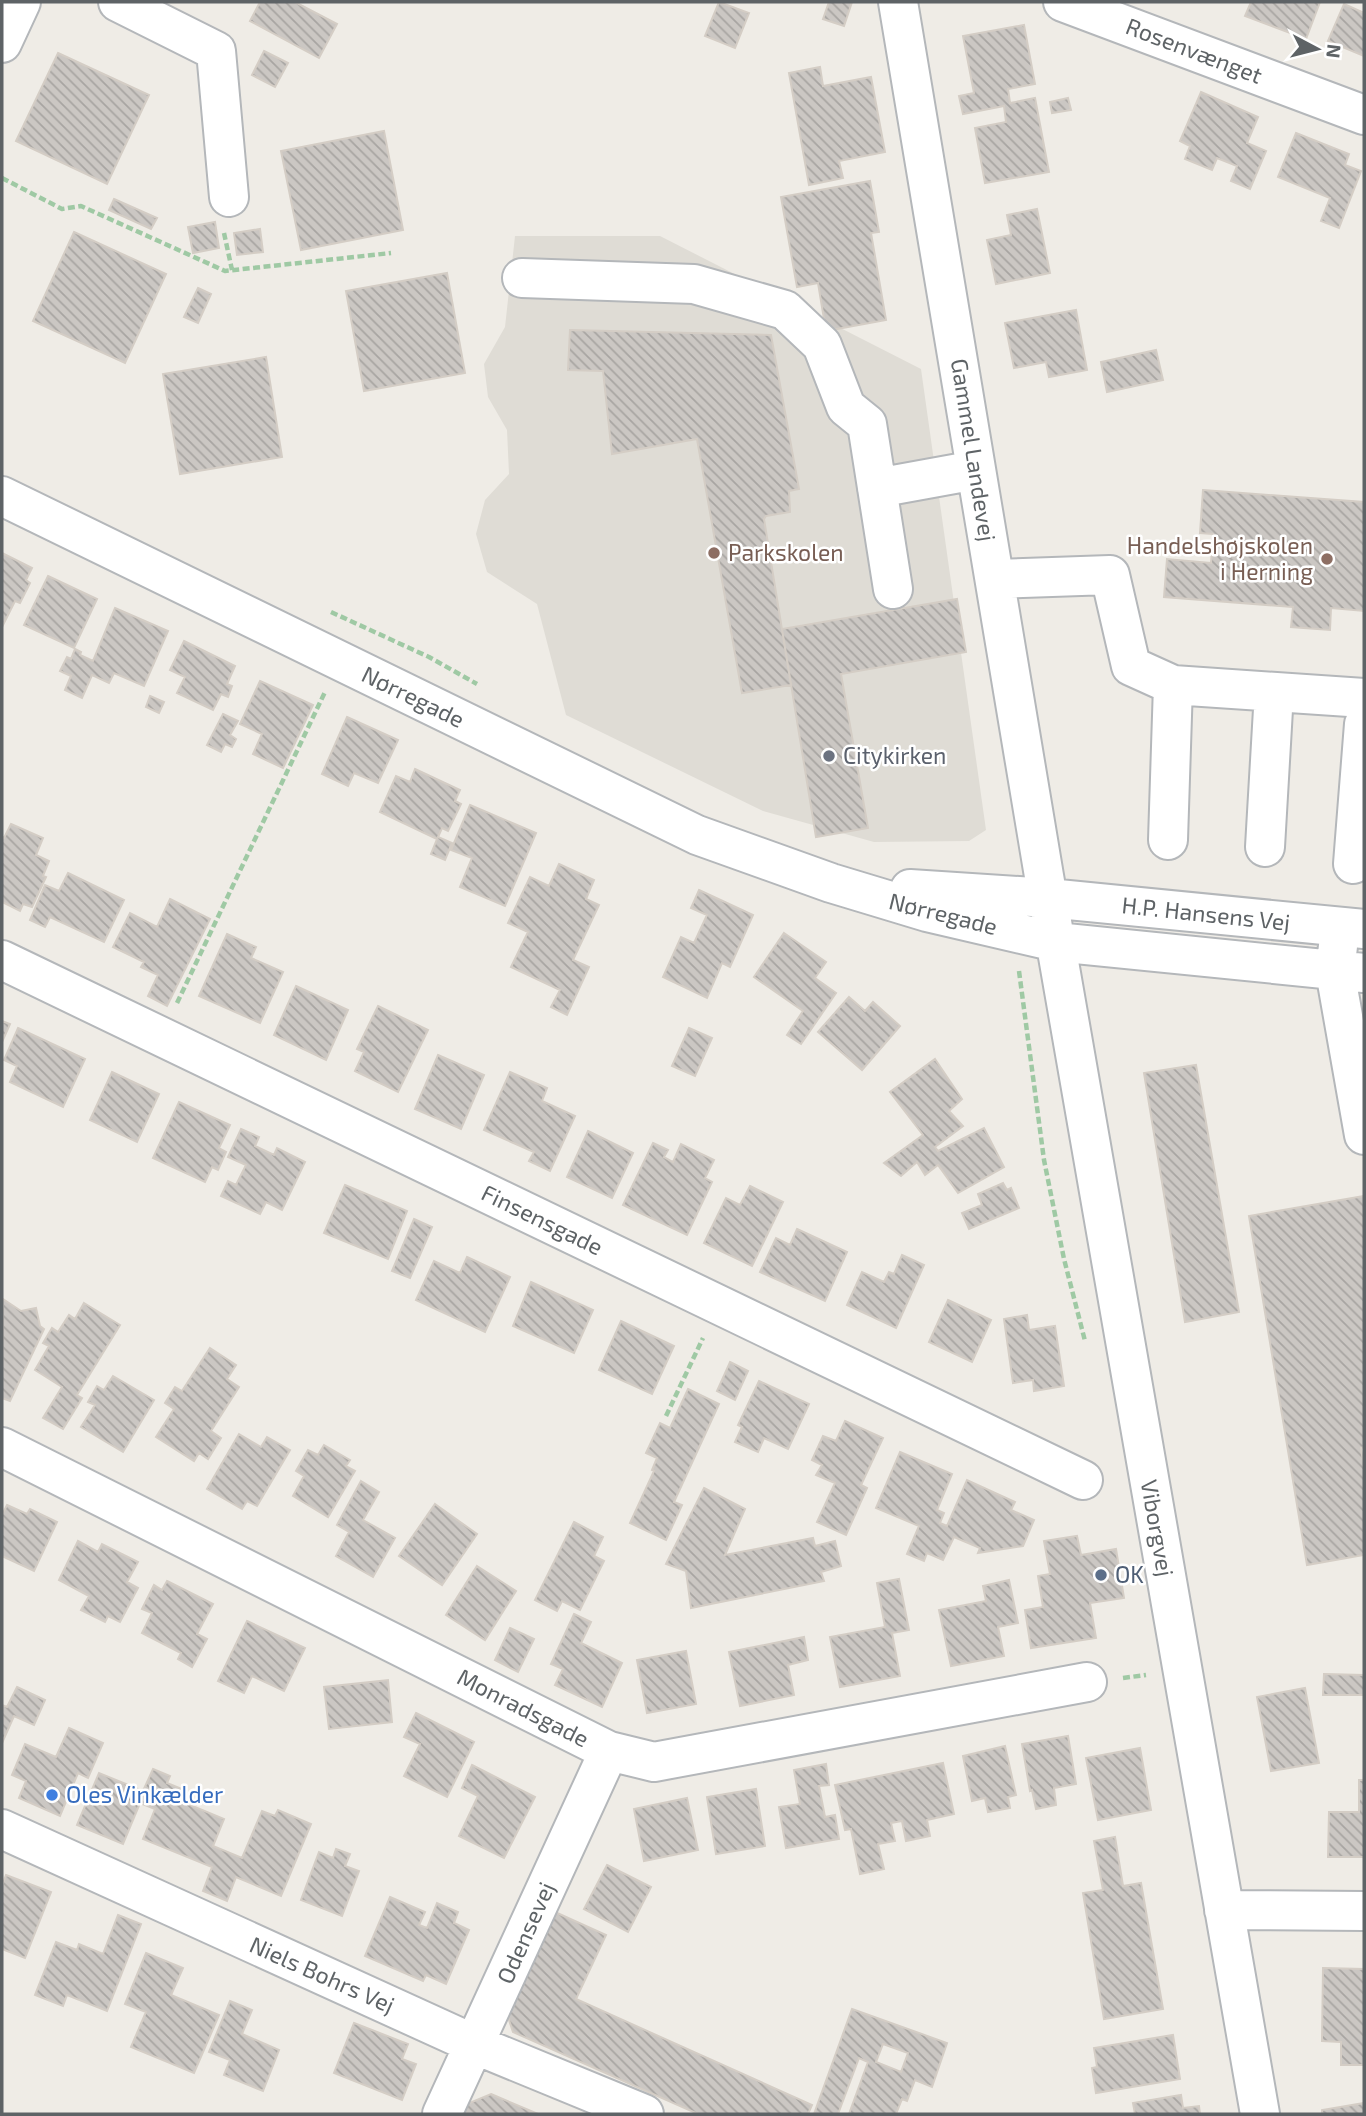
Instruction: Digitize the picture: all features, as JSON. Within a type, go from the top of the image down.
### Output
[{"type":"street","points":[[2,43],[21,2]]},
{"type":"street","points":[[118,2],[216,51],[229,197]]},
{"type":"street","name":"Gammel Landevej","points":[[898,2],[1048,898]]},
{"type":"street","name":"Rosenvænget","points":[[1063,2],[1364,115]]},
{"type":"street","points":[[522,278],[694,284],[785,310],[822,345],[846,407],[867,424],[893,589]]},
{"type":"street","points":[[877,488],[976,470]]},
{"type":"street","name":"Nørregade","points":[[2,496],[697,835],[831,883],[927,912],[1056,942]]},
{"type":"street","points":[[995,579],[1110,575],[1131,666],[1173,685],[1364,698]]},
{"type":"street","points":[[1168,840],[1173,685]]},
{"type":"street","points":[[1265,848],[1274,691]]},
{"type":"street","points":[[1353,864],[1364,724]]},
{"type":"street","name":"Nørregade","points":[[831,883],[1048,898]]},
{"type":"street","name":"H.P. Hansens Vej","points":[[1048,898],[1352,928]]},
{"type":"street","name":"Viborgvej","points":[[1048,898],[1260,2114]]},
{"type":"street","points":[[1352,928],[1350,972],[1364,1135]]},
{"type":"street","name":"H.P. Hansens Vej","points":[[1056,942],[1350,972]]},
{"type":"street","name":"Finsensgade","points":[[2,960],[1083,1480]]},
{"type":"street","name":"Monradsgade","points":[[2,1447],[609,1751],[654,1762],[1087,1682]]},
{"type":"street","name":"Odensevej","points":[[442,2114],[609,1751]]},
{"type":"street","name":"Niels Bohrs Vej","points":[[2,1829],[475,2045],[644,2114]]},
{"type":"street","points":[[1224,1910],[1364,1911]]},
{"type":"path","points":[[2,178],[62,209],[81,206],[225,271],[391,253]]},
{"type":"path","points":[[323,608],[429,657],[478,685]]},
{"type":"path","points":[[160,1036],[327,688]]},
{"type":"path","points":[[666,1416],[719,1305]]},
{"type":"path","points":[[1087,1682],[1181,1670]]},
{"type":"shaded area","name":"Parkskolen","points":[[515,236],[660,236],[921,369],[986,830],[969,841],[874,842],[763,811],[566,715],[537,604],[487,572],[476,534],[485,500],[509,474],[507,430],[488,397],[484,364],[505,327]]},
{"type":"building","points":[[260,2],[295,2],[337,24],[319,58],[250,21]]},
{"type":"building","points":[[719,2],[749,13],[735,48],[705,36]]},
{"type":"building","points":[[829,2],[852,2],[844,26],[823,19]]},
{"type":"building","points":[[1251,2],[1320,2],[1306,39],[1245,16]]},
{"type":"building","points":[[1344,4],[1364,13],[1364,56],[1328,41]]},
{"type":"building","points":[[1024,25],[1035,84],[1008,89],[1010,103],[1035,98],[1049,172],[985,183],[975,128],[1006,122],[1004,106],[963,114],[959,96],[974,93],[963,36]]},
{"type":"building","points":[[264,51],[288,63],[275,87],[252,75]]},
{"type":"building","points":[[58,53],[149,95],[107,184],[16,141]]},
{"type":"building","points":[[820,67],[823,86],[871,77],[885,152],[839,161],[843,178],[809,185],[789,73]]},
{"type":"building","points":[[1201,92],[1258,117],[1247,143],[1266,151],[1250,189],[1231,181],[1237,166],[1217,158],[1212,170],[1185,159],[1190,146],[1180,141]]},
{"type":"building","points":[[1068,98],[1071,110],[1052,113],[1050,102]]},
{"type":"building","points":[[384,131],[403,230],[301,250],[281,151]]},
{"type":"building","points":[[1296,133],[1349,154],[1345,165],[1361,171],[1339,228],[1321,221],[1330,198],[1278,177]]},
{"type":"building","points":[[870,181],[879,232],[871,233],[886,320],[826,331],[818,283],[797,287],[781,197]]},
{"type":"building","points":[[114,199],[157,218],[151,229],[109,210]]},
{"type":"building","points":[[1037,209],[1050,273],[996,284],[987,240],[1011,235],[1007,215]]},
{"type":"building","points":[[215,222],[219,248],[193,253],[188,227]]},
{"type":"building","points":[[260,229],[263,252],[237,255],[234,233]]},
{"type":"building","points":[[74,232],[166,274],[125,363],[33,321]]},
{"type":"building","points":[[447,273],[465,373],[364,391],[346,291]]},
{"type":"building","points":[[198,288],[211,294],[198,323],[184,317]]},
{"type":"building","points":[[1076,310],[1087,370],[1049,377],[1046,362],[1014,368],[1005,323]]},
{"type":"building","points":[[570,330],[771,335],[799,489],[789,491],[790,512],[766,516],[764,519],[791,685],[742,693],[697,439],[612,454],[603,371],[568,370]]},
{"type":"building","points":[[1156,350],[1163,380],[1107,392],[1101,362]]},
{"type":"building","points":[[266,357],[282,457],[180,474],[163,374]]},
{"type":"building","points":[[1203,490],[1364,502],[1364,611],[1331,608],[1330,630],[1291,627],[1293,607],[1164,597],[1167,559],[1211,563],[1213,534],[1200,533]]},
{"type":"building","points":[[2,553],[32,568],[26,580],[30,583],[20,603],[15,601],[2,627]]},
{"type":"building","points":[[48,576],[97,599],[74,648],[24,625]]},
{"type":"building","name":"Citykirken","points":[[957,599],[966,652],[841,674],[868,828],[816,837],[782,629]]},
{"type":"building","points":[[115,608],[168,631],[144,686],[114,673],[109,683],[92,675],[82,698],[65,690],[71,676],[60,671],[67,657],[71,659],[75,649],[81,652],[80,655],[93,661]]},
{"type":"building","points":[[184,641],[235,666],[227,684],[232,686],[228,697],[221,694],[213,710],[177,693],[185,677],[170,670]]},
{"type":"building","points":[[260,681],[313,705],[283,768],[253,754],[262,734],[240,724]]},
{"type":"building","points":[[150,696],[164,702],[159,713],[146,707]]},
{"type":"building","points":[[223,714],[238,721],[230,735],[236,739],[232,747],[225,744],[221,752],[207,745]]},
{"type":"building","points":[[347,717],[398,740],[378,783],[354,773],[348,786],[322,774]]},
{"type":"building","points":[[415,769],[460,790],[455,801],[461,804],[448,831],[442,828],[438,837],[452,843],[445,860],[431,854],[437,839],[380,812],[396,776],[410,782]]},
{"type":"building","points":[[470,805],[536,833],[505,906],[460,887],[472,858],[451,850]]},
{"type":"building","points":[[11,824],[43,838],[36,855],[49,861],[43,876],[46,877],[32,907],[23,904],[20,911],[2,902],[2,837],[4,838]]},
{"type":"building","points":[[559,864],[594,880],[586,899],[599,905],[573,960],[589,967],[567,1015],[551,1007],[560,990],[511,967],[528,932],[508,923],[530,877],[549,886]]},
{"type":"building","points":[[68,873],[124,900],[104,942],[50,917],[45,927],[30,920],[45,885],[59,891]]},
{"type":"building","points":[[699,890],[753,915],[730,967],[722,963],[707,998],[663,977],[681,937],[694,943],[707,915],[691,908]]},
{"type":"building","points":[[170,899],[210,919],[167,1006],[148,996],[158,975],[141,967],[144,962],[113,947],[130,913],[157,927]]},
{"type":"building","points":[[784,933],[826,962],[815,978],[836,993],[801,1044],[787,1035],[803,1011],[754,977]]},
{"type":"building","points":[[227,934],[256,947],[251,958],[283,972],[260,1023],[199,996]]},
{"type":"building","points":[[296,986],[348,1010],[326,1060],[274,1035]]},
{"type":"building","points":[[849,997],[865,1011],[873,1002],[900,1026],[862,1070],[818,1032]]},
{"type":"building","points":[[378,1006],[428,1030],[398,1092],[355,1071],[364,1052],[357,1049]]},
{"type":"building","points":[[2,1021],[10,1024],[2,1042]]},
{"type":"building","points":[[18,1028],[85,1059],[63,1107],[10,1082],[17,1066],[4,1060]]},
{"type":"building","points":[[689,1028],[712,1038],[695,1076],[672,1066]]},
{"type":"building","points":[[438,1055],[484,1075],[461,1129],[415,1109]]},
{"type":"building","points":[[935,1059],[962,1099],[949,1111],[963,1126],[935,1147],[938,1151],[984,1128],[1004,1167],[958,1193],[938,1165],[925,1175],[917,1162],[901,1176],[884,1163],[923,1135],[890,1092]]},
{"type":"building","points":[[1196,1065],[1239,1312],[1185,1322],[1144,1073]]},
{"type":"building","points":[[112,1072],[159,1094],[137,1142],[90,1120]]},
{"type":"building","points":[[510,1072],[547,1088],[542,1101],[575,1116],[550,1171],[529,1161],[534,1152],[484,1130]]},
{"type":"building","points":[[179,1102],[230,1125],[219,1148],[226,1152],[218,1170],[212,1167],[205,1182],[153,1158]]},
{"type":"building","points":[[241,1129],[259,1137],[255,1146],[274,1155],[277,1148],[305,1162],[282,1210],[266,1202],[260,1214],[221,1196],[228,1181],[236,1185],[246,1165],[228,1157]]},
{"type":"building","points":[[588,1131],[633,1153],[612,1198],[567,1177]]},
{"type":"building","points":[[653,1143],[668,1150],[664,1157],[673,1162],[681,1144],[714,1160],[705,1178],[712,1182],[687,1235],[623,1205]]},
{"type":"building","points":[[1003,1183],[1007,1190],[1011,1188],[1019,1208],[969,1229],[962,1213],[982,1205],[978,1194]]},
{"type":"building","points":[[345,1185],[407,1211],[388,1259],[324,1233]]},
{"type":"building","points":[[750,1186],[783,1202],[752,1266],[704,1243],[726,1198],[740,1205]]},
{"type":"building","points":[[1364,1196],[1364,1447],[1361,1448],[1364,1468],[1364,1555],[1307,1565],[1249,1216]]},
{"type":"building","points":[[414,1219],[432,1227],[410,1278],[392,1271]]},
{"type":"building","points":[[797,1229],[847,1252],[825,1301],[760,1272],[776,1238],[790,1245]]},
{"type":"building","points":[[902,1255],[924,1265],[896,1328],[847,1305],[862,1272],[884,1282],[889,1272],[894,1274]]},
{"type":"building","points":[[467,1257],[510,1277],[485,1332],[416,1300],[434,1261],[460,1273]]},
{"type":"building","points":[[531,1282],[593,1310],[574,1353],[513,1326]]},
{"type":"building","points":[[3,1299],[21,1311],[36,1308],[40,1326],[44,1329],[10,1401],[2,1398]]},
{"type":"building","points":[[948,1300],[991,1320],[972,1362],[929,1342]]},
{"type":"building","points":[[84,1303],[120,1325],[77,1395],[82,1398],[63,1429],[43,1418],[62,1387],[35,1370],[49,1346],[43,1343],[52,1328],[58,1332],[69,1315],[75,1319]]},
{"type":"building","points":[[1027,1315],[1029,1330],[1055,1326],[1064,1386],[1034,1391],[1033,1380],[1013,1383],[1004,1319]]},
{"type":"building","points":[[621,1321],[674,1346],[652,1394],[599,1370]]},
{"type":"building","points":[[210,1348],[236,1365],[227,1379],[239,1387],[211,1431],[221,1438],[208,1459],[199,1453],[194,1461],[156,1437],[174,1409],[165,1403],[175,1387],[182,1391]]},
{"type":"building","points":[[730,1362],[748,1371],[735,1400],[717,1391]]},
{"type":"building","points":[[113,1376],[154,1400],[123,1452],[81,1427],[95,1405],[88,1402],[97,1386],[104,1390]]},
{"type":"building","points":[[759,1381],[809,1404],[788,1449],[764,1438],[758,1452],[735,1442],[742,1427],[738,1425]]},
{"type":"building","points":[[688,1389],[719,1404],[674,1502],[682,1505],[666,1540],[630,1523],[654,1471],[652,1470],[657,1458],[646,1453],[660,1423],[670,1428]]},
{"type":"building","points":[[845,1421],[883,1438],[861,1485],[867,1488],[846,1535],[817,1522],[835,1483],[816,1475],[822,1465],[812,1460],[823,1436],[836,1441]]},
{"type":"building","points":[[239,1434],[261,1447],[267,1437],[290,1450],[257,1506],[247,1501],[242,1509],[207,1489]]},
{"type":"building","points":[[324,1445],[350,1460],[346,1466],[355,1471],[328,1517],[293,1496],[304,1476],[296,1471],[308,1450],[318,1455]]},
{"type":"building","points":[[900,1452],[952,1474],[937,1510],[944,1513],[940,1523],[947,1526],[967,1480],[1015,1502],[1011,1510],[1034,1520],[1023,1546],[978,1553],[980,1548],[954,1537],[943,1560],[927,1553],[924,1561],[907,1554],[919,1526],[876,1508]]},
{"type":"building","points":[[361,1481],[379,1492],[363,1520],[395,1538],[373,1577],[336,1556],[349,1532],[337,1525]]},
{"type":"building","points":[[704,1488],[745,1509],[725,1555],[813,1538],[815,1546],[835,1541],[841,1566],[821,1572],[824,1581],[691,1608],[686,1571],[666,1564]]},
{"type":"building","points":[[435,1504],[477,1534],[442,1585],[399,1556]]},
{"type":"building","points":[[7,1505],[27,1514],[30,1509],[57,1522],[34,1571],[2,1556],[2,1515]]},
{"type":"building","points":[[574,1522],[603,1537],[594,1556],[604,1561],[580,1610],[562,1601],[557,1611],[535,1600]]},
{"type":"building","points":[[1077,1536],[1081,1555],[1116,1549],[1124,1598],[1090,1603],[1096,1638],[1031,1648],[1025,1610],[1043,1607],[1038,1576],[1050,1574],[1044,1541]]},
{"type":"building","points":[[78,1541],[98,1552],[102,1544],[138,1562],[127,1582],[138,1588],[120,1622],[108,1616],[105,1622],[81,1610],[89,1596],[59,1580]]},
{"type":"building","points":[[477,1566],[516,1591],[485,1640],[446,1615]]},
{"type":"building","points":[[899,1579],[909,1630],[892,1633],[900,1676],[840,1687],[830,1637],[885,1627],[877,1583]]},
{"type":"building","points":[[1009,1580],[1018,1623],[998,1627],[1004,1656],[951,1666],[939,1610],[986,1601],[983,1586]]},
{"type":"building","points":[[167,1581],[213,1604],[197,1634],[207,1639],[192,1667],[178,1659],[181,1653],[142,1633],[152,1613],[142,1609],[154,1585],[162,1590]]},
{"type":"building","points":[[574,1614],[591,1622],[581,1643],[622,1663],[602,1707],[555,1685],[563,1669],[551,1664]]},
{"type":"building","points":[[247,1621],[305,1648],[284,1691],[252,1676],[244,1693],[218,1681]]},
{"type":"building","points":[[510,1628],[534,1639],[518,1672],[495,1660]]},
{"type":"building","points":[[804,1637],[808,1660],[788,1665],[794,1695],[740,1706],[729,1652]]},
{"type":"building","points":[[686,1651],[696,1704],[647,1713],[637,1660]]},
{"type":"building","points":[[1324,1674],[1364,1675],[1364,1695],[1323,1695]]},
{"type":"building","points":[[388,1680],[392,1722],[329,1729],[324,1687]]},
{"type":"building","points":[[17,1687],[45,1700],[34,1725],[14,1716],[2,1743],[2,1705],[7,1707]]},
{"type":"building","points":[[1305,1688],[1319,1763],[1271,1771],[1257,1697]]},
{"type":"building","points":[[416,1713],[474,1742],[447,1797],[404,1776],[420,1744],[404,1737]]},
{"type":"building","points":[[69,1728],[103,1743],[88,1778],[78,1773],[60,1816],[19,1798],[26,1781],[12,1775],[25,1744],[56,1757]]},
{"type":"building","points":[[1068,1736],[1076,1784],[1054,1788],[1056,1805],[1036,1809],[1022,1744]]},
{"type":"building","points":[[1005,1746],[1016,1795],[1008,1797],[1010,1808],[988,1812],[985,1798],[972,1801],[963,1756]]},
{"type":"building","points":[[1140,1748],[1151,1810],[1098,1820],[1086,1758]]},
{"type":"building","points":[[943,1763],[954,1814],[927,1820],[930,1836],[906,1841],[902,1821],[891,1823],[895,1841],[878,1844],[884,1869],[860,1874],[851,1829],[845,1830],[835,1785]]},
{"type":"building","points":[[826,1764],[829,1785],[819,1786],[825,1817],[835,1815],[839,1839],[786,1848],[779,1807],[800,1804],[794,1770]]},
{"type":"building","points":[[472,1765],[535,1797],[504,1858],[459,1836],[478,1796],[462,1788]]},
{"type":"building","points":[[153,1769],[170,1776],[167,1783],[182,1789],[178,1800],[224,1819],[213,1846],[242,1858],[262,1811],[275,1816],[278,1810],[311,1824],[281,1896],[236,1877],[227,1901],[203,1891],[212,1867],[143,1839],[155,1809],[140,1803],[123,1844],[77,1825],[99,1773],[143,1791]]},
{"type":"building","points":[[1359,1780],[1364,1780],[1364,1857],[1328,1857],[1329,1812],[1359,1812]]},
{"type":"building","points":[[756,1789],[765,1846],[716,1854],[707,1797]]},
{"type":"building","points":[[687,1798],[698,1850],[644,1861],[634,1809]]},
{"type":"building","points":[[1115,1837],[1123,1886],[1141,1883],[1163,2009],[1104,2019],[1083,1893],[1103,1890],[1094,1841]]},
{"type":"building","points":[[336,1849],[350,1854],[345,1866],[359,1871],[342,1916],[301,1900],[319,1852],[333,1858]]},
{"type":"building","points":[[607,1865],[651,1887],[628,1932],[584,1909]]},
{"type":"building","points":[[6,1875],[51,1892],[25,1958],[2,1949],[2,1886]]},
{"type":"building","points":[[390,1897],[425,1912],[419,1925],[427,1928],[437,1903],[458,1912],[454,1923],[469,1930],[446,1984],[426,1975],[423,1981],[365,1956]]},
{"type":"building","points":[[555,1912],[606,1935],[576,1999],[812,2105],[808,2114],[698,2114],[513,2032],[508,2017]]},
{"type":"building","points":[[118,1915],[141,1924],[107,2011],[67,1995],[63,2006],[35,1995],[56,1942],[77,1950],[79,1944],[103,1954]]},
{"type":"building","points":[[146,1953],[183,1968],[171,1995],[219,2015],[194,2073],[131,2047],[146,2012],[125,2004]]},
{"type":"building","points":[[1323,1968],[1364,1969],[1364,2065],[1341,2065],[1341,2042],[1322,2041]]},
{"type":"building","points":[[230,2001],[252,2010],[242,2034],[279,2050],[263,2091],[224,2075],[230,2060],[209,2052]]},
{"type":"building","points":[[852,2009],[947,2043],[932,2087],[915,2080],[907,2101],[902,2099],[896,2114],[849,2114],[868,2062],[859,2058],[838,2114],[814,2114]],"holes":[[[883,2044],[908,2053],[901,2072],[876,2062]]]},
{"type":"building","points":[[354,2023],[408,2044],[402,2059],[416,2064],[402,2100],[334,2073]]},
{"type":"building","points":[[1173,2035],[1180,2079],[1096,2093],[1092,2068],[1097,2067],[1094,2048]]},
{"type":"building","points":[[491,2094],[538,2114],[462,2114],[467,2104]]},
{"type":"building","points":[[1181,2095],[1183,2108],[1199,2106],[1200,2114],[1135,2114],[1133,2103]]},
{"type":"building","points":[[1364,2103],[1364,2114],[1322,2114],[1322,2110]]},
{"type":"place","name":"Parkskolen","points":[[714,553]]},
{"type":"place","name":"Handelshøjskolen i Herning","points":[[1327,559]]},
{"type":"place","name":"Citykirken","points":[[829,756]]},
{"type":"place","name":"OK","points":[[1101,1575]]},
{"type":"place","name":"Oles Vinkælder","points":[[52,1795]]}]
